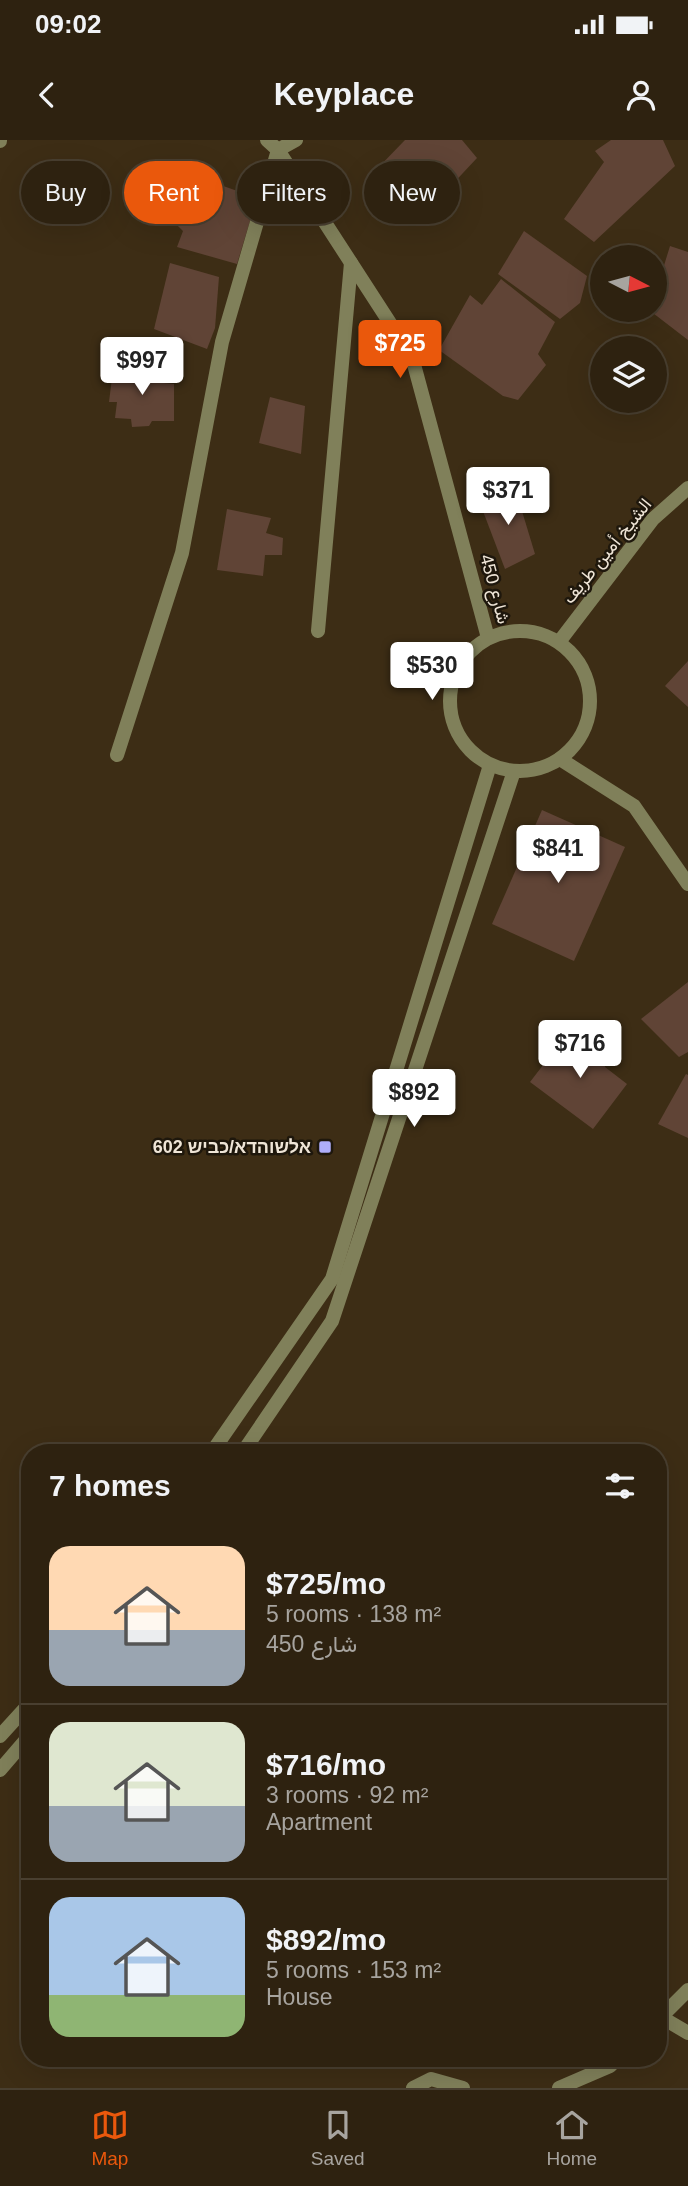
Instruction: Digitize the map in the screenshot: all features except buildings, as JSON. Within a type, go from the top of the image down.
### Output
[{"type":"street","name":"شارع 450","points":[[267,140],[278,150],[412,358],[488,638]]},
{"type":"street","points":[[117,755],[182,554],[222,342],[278,150],[296,140]]},
{"type":"street","points":[[318,631],[351,263]]},
{"type":"street","name":"الشيخ أمين طريف","points":[[559,642],[653,519],[688,488]]},
{"type":"street","points":[[513,630],[537,632],[559,642],[570,650],[584,671],[590,695],[588,719],[578,741],[561,759],[538,769],[514,771],[490,765],[466,746],[454,725],[449,701],[455,673],[468,652],[488,638],[513,630]]},
{"type":"street","points":[[561,759],[634,806],[688,884]]},
{"type":"street","points":[[218,1444],[332,1279],[490,765]]},
{"type":"street","points":[[248,1444],[332,1321],[514,771]]},
{"type":"street","points":[[0,1736],[21,1713]]},
{"type":"street","points":[[0,1770],[21,1746]]},
{"type":"street","points":[[667,2011],[688,1990]]},
{"type":"street","points":[[667,2022],[688,2033]]},
{"type":"street","points":[[559,2088],[608,2067]]},
{"type":"street","points":[[413,2088],[431,2079],[463,2088]]},
{"type":"place","name":"אלשוהדא/כביש 602","points":[[325,1147]]}]
